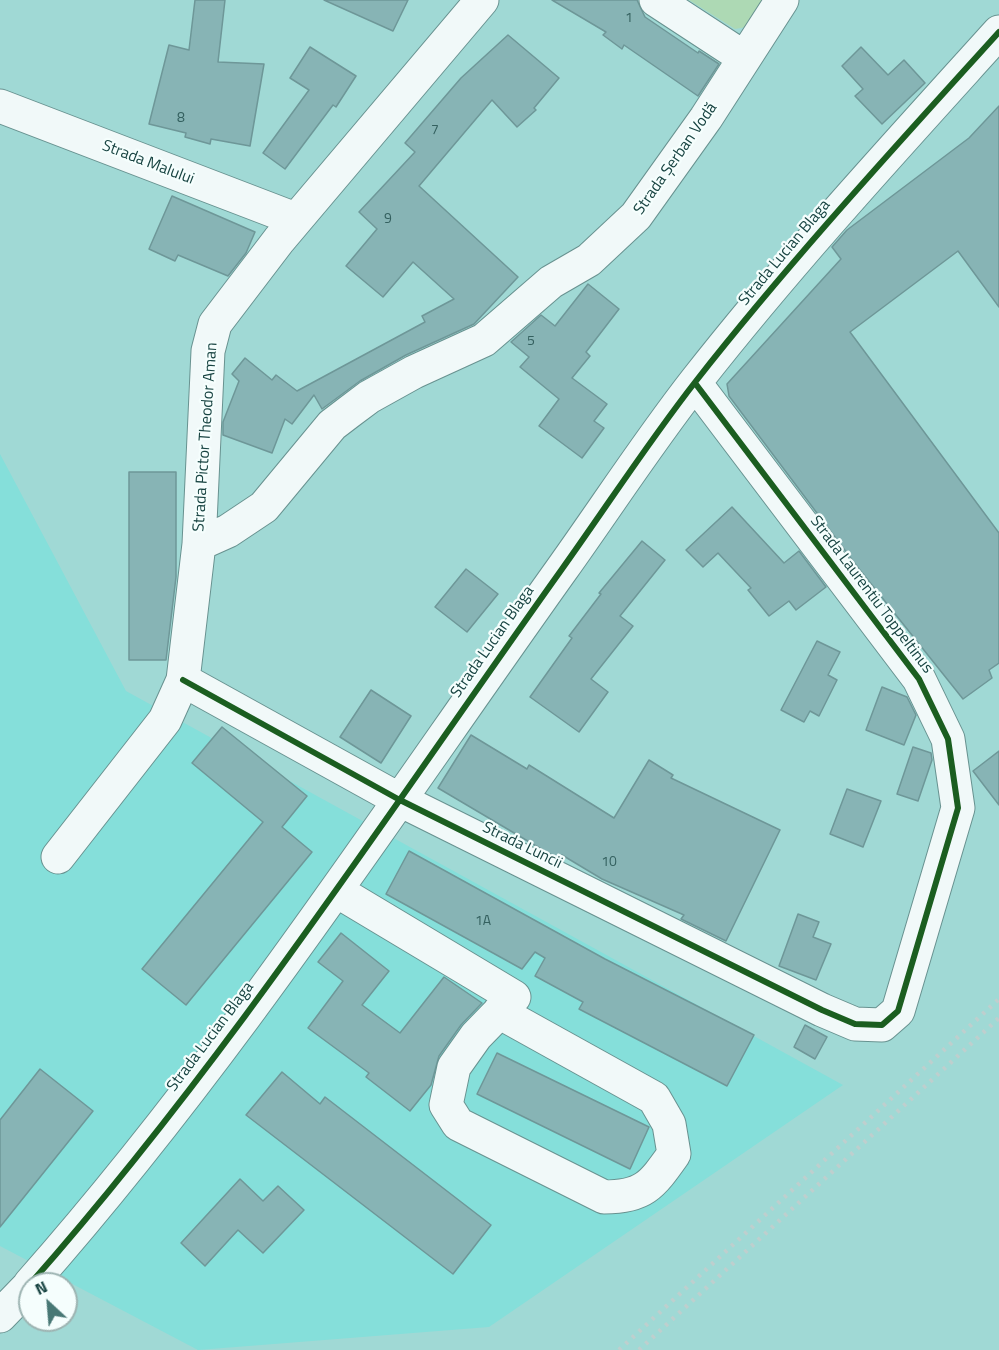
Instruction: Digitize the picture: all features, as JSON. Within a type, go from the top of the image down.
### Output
[{"type":"street","name":"Strada Pictor Theodor Aman","points":[[58,857],[165,720],[183,680],[199,544],[208,351],[215,324],[295,219],[482,0]]},
{"type":"street","points":[[656,0],[743,57]]},
{"type":"street","name":"Strada Șerban Vodă","points":[[199,544],[228,531],[264,507],[332,425],[369,397],[414,372],[484,340],[551,282],[589,260],[636,216],[706,118],[743,57],[782,0]]},
{"type":"street","name":"Strada Lucian Blaga","points":[[40,1272],[100,1205],[337,891],[398,799],[695,383],[821,230],[999,32]]},
{"type":"street","name":"Strada Malului","points":[[0,106],[295,219]]},
{"type":"street","name":"Strada Laurentiu Toppeltinus","points":[[695,383],[919,679],[948,739],[958,808],[898,1011],[882,1025],[855,1024]]},
{"type":"street","name":"Strada Luncii","points":[[183,680],[398,799],[855,1024]]},
{"type":"street","points":[[337,891],[514,997],[499,1012],[476,1036],[454,1066],[446,1105],[458,1124],[604,1197],[627,1197],[654,1183],[674,1154],[669,1124],[654,1098],[499,1012]]},
{"type":"shaded area","points":[[0,454],[126,691],[843,1085],[489,1327],[198,1350],[78,1287],[78,1272],[50,1272],[0,1246]]},
{"type":"green space","points":[[689,0],[782,0],[758,25],[735,29]]},
{"type":"building","points":[[195,0],[225,0],[218,62],[264,64],[250,146],[211,139],[210,144],[185,137],[186,133],[149,124],[169,45],[189,50]]},
{"type":"building","points":[[324,0],[408,0],[393,31]]},
{"type":"building","points":[[552,0],[637,0],[645,17],[698,53],[699,51],[719,64],[698,96],[624,45],[622,49],[603,35],[606,32]]},
{"type":"building","points":[[508,35],[559,78],[534,108],[536,110],[517,127],[492,100],[419,186],[518,277],[474,324],[406,355],[360,381],[322,409],[314,395],[292,424],[285,419],[272,453],[223,435],[223,422],[239,381],[232,374],[245,358],[272,380],[276,375],[297,391],[425,322],[422,316],[454,299],[413,262],[383,297],[346,266],[377,229],[359,212],[415,152],[405,143],[461,78]]},
{"type":"building","points":[[310,47],[356,76],[336,107],[333,105],[285,169],[263,153],[309,90],[290,78]]},
{"type":"building","points":[[861,47],[888,75],[904,60],[925,83],[882,124],[855,96],[863,89],[842,66]]},
{"type":"building","points":[[999,106],[999,307],[958,251],[850,332],[999,533],[999,663],[989,670],[992,678],[963,699],[856,565],[729,396],[727,384],[841,259],[832,247],[847,230],[969,138]]},
{"type":"building","points":[[172,196],[255,232],[246,253],[228,276],[178,255],[175,261],[149,249]]},
{"type":"building","points":[[588,284],[619,309],[586,352],[590,356],[572,378],[607,404],[594,421],[604,428],[582,458],[539,426],[559,399],[520,367],[529,357],[511,342],[541,315],[555,326]]},
{"type":"building","points":[[129,472],[176,472],[176,577],[166,660],[129,660]]},
{"type":"building","points":[[732,507],[784,563],[799,551],[826,587],[796,610],[789,601],[769,616],[748,590],[751,588],[718,553],[703,567],[686,550]]},
{"type":"building","points":[[642,541],[665,560],[620,616],[633,626],[591,679],[608,692],[579,732],[530,697],[572,638],[569,636],[601,594],[599,593]]},
{"type":"building","points":[[466,569],[498,594],[467,632],[435,607]]},
{"type":"building","points":[[817,641],[840,652],[828,675],[837,680],[819,716],[810,711],[804,722],[781,710]]},
{"type":"building","points":[[882,687],[907,697],[916,715],[904,745],[866,730]]},
{"type":"building","points":[[371,690],[411,716],[381,763],[340,737]]},
{"type":"building","points":[[222,727],[307,796],[282,827],[312,852],[186,1005],[142,969],[263,822],[192,763]]},
{"type":"building","points":[[471,735],[527,769],[529,765],[614,818],[649,760],[673,775],[671,778],[780,830],[726,941],[681,919],[684,915],[602,879],[562,855],[560,859],[548,853],[438,788]]},
{"type":"building","points":[[913,747],[931,753],[932,760],[918,801],[897,794]]},
{"type":"building","points":[[999,751],[999,805],[973,771]]},
{"type":"building","points":[[847,789],[881,801],[863,847],[830,834]]},
{"type":"building","points":[[409,851],[605,959],[754,1035],[727,1086],[579,1009],[583,1002],[535,976],[545,958],[535,952],[522,969],[386,894]]},
{"type":"building","points":[[798,914],[819,922],[813,937],[831,944],[816,980],[779,966]]},
{"type":"building","points":[[341,933],[389,971],[362,1005],[400,1033],[444,977],[482,1003],[461,1025],[439,1056],[431,1085],[410,1111],[366,1077],[369,1073],[308,1028],[343,981],[318,962]]},
{"type":"building","points":[[805,1025],[827,1037],[815,1059],[794,1047]]},
{"type":"building","points":[[497,1053],[649,1127],[630,1169],[477,1094]]},
{"type":"building","points":[[40,1069],[93,1111],[0,1227],[0,1120]]},
{"type":"building","points":[[282,1072],[320,1104],[325,1097],[491,1225],[453,1274],[246,1115]]},
{"type":"building","points":[[240,1179],[263,1201],[278,1186],[304,1210],[263,1253],[238,1230],[205,1266],[181,1243]]},
{"type":"railway","points":[[619,1350],[999,999]]},
{"type":"railway","points":[[639,1350],[999,1018]]},
{"type":"cycle path","points":[[40,1272],[172,1112],[240,1023],[696,381],[806,247],[999,32]]},
{"type":"cycle path","points":[[183,680],[398,799],[822,1010],[855,1024],[882,1025],[898,1011],[958,808],[948,739],[919,679],[695,383]]}]
